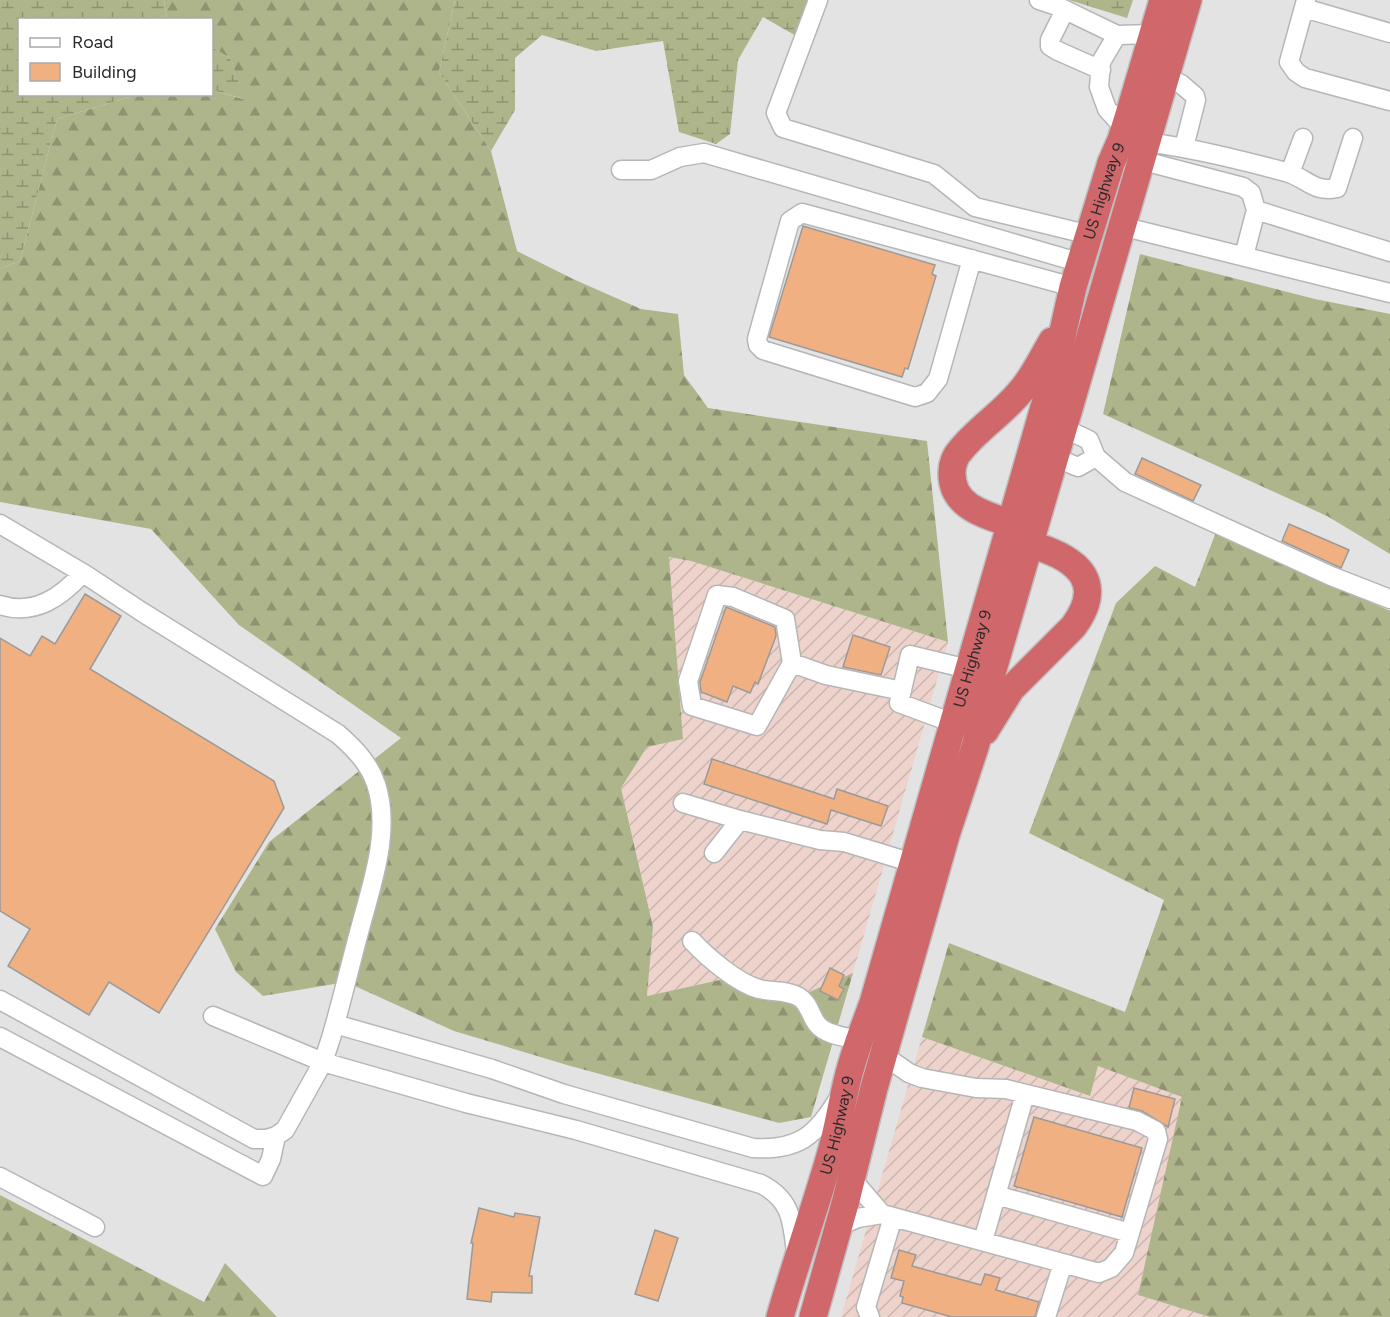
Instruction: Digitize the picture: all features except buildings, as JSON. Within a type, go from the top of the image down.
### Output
[{"type":"highway","name":"US Highway 9","points":[[780,1317],[796,1260],[813,1217],[833,1145],[846,1085],[873,1003],[968,669],[1014,535],[1039,508],[1063,428],[1121,226],[1137,143],[1153,34],[1163,0]]},
{"type":"highway","name":"US Highway 9","points":[[813,1317],[852,1179],[883,1055],[946,835],[976,744],[1014,535],[1077,275],[1111,163],[1137,143],[1165,77],[1188,0]]},
{"type":"highway","points":[[976,744],[1011,689],[1073,627],[1086,605],[1087,584],[1082,572],[1074,563],[1014,535],[962,501],[954,489],[952,468],[960,450],[1021,392],[1066,316]]},
{"type":"street","points":[[818,0],[776,113],[783,128],[934,174],[975,207],[1090,235]]},
{"type":"street","points":[[1039,0],[1065,9],[1117,35],[1153,34]]},
{"type":"street","points":[[1390,33],[1305,4],[1289,62],[1296,72],[1305,78],[1390,101]]},
{"type":"street","points":[[1065,9],[1050,40],[1050,46],[1101,70]]},
{"type":"street","points":[[1117,35],[1101,62],[1099,87],[1107,109],[1137,143],[1243,187],[1251,193],[1256,210],[1244,256]]},
{"type":"street","points":[[1165,77],[1181,84],[1195,96],[1196,100],[1184,147]]},
{"type":"street","points":[[1290,173],[1303,138]]},
{"type":"street","points":[[1137,143],[1184,147],[1290,173],[1325,190],[1337,188],[1353,138]]},
{"type":"street","points":[[621,170],[651,170],[680,157],[704,153],[1077,275]]},
{"type":"street","points":[[1256,210],[1390,252]]},
{"type":"street","points":[[972,259],[938,380],[927,393],[915,397],[763,350],[758,345],[757,339],[790,221],[802,213],[972,259],[1077,275]]},
{"type":"street","points":[[1121,226],[1390,293]]},
{"type":"street","points":[[1063,428],[1089,440],[1096,457],[1125,482],[1331,576],[1390,599]]},
{"type":"street","points":[[1054,457],[1078,467],[1096,457]]},
{"type":"street","points":[[0,524],[83,573],[338,734],[354,748],[372,775],[381,810],[379,844],[335,1024],[322,1062],[290,1124],[276,1136],[254,1139],[0,1000]]},
{"type":"street","points":[[0,605],[37,607],[65,593],[83,573]]},
{"type":"street","points":[[717,595],[733,597],[785,619],[792,663],[758,726],[692,706],[688,681],[717,595]]},
{"type":"street","points":[[953,723],[899,703],[910,655],[968,669]]},
{"type":"street","points":[[792,663],[826,675],[902,691]]},
{"type":"street","points":[[683,803],[820,840],[844,842],[913,863]]},
{"type":"street","points":[[714,853],[740,820]]},
{"type":"street","points":[[693,941],[703,953],[742,981],[760,989],[798,996],[805,1001],[820,1027],[837,1035],[859,1040]]},
{"type":"street","points":[[213,1016],[322,1062],[576,1130],[761,1184],[782,1198],[789,1210],[796,1260]]},
{"type":"street","points":[[335,1024],[492,1069],[564,1094],[753,1148],[781,1148],[811,1134],[826,1120],[846,1085]]},
{"type":"street","points":[[0,1037],[263,1176],[272,1159],[276,1136]]},
{"type":"street","points":[[839,1226],[858,1218],[887,1215],[1099,1274],[1111,1268],[1124,1253],[1158,1138],[1156,1131],[1137,1121],[1006,1089],[976,1088],[922,1078],[909,1073],[883,1055]]},
{"type":"street","points":[[983,1241],[1025,1094]]},
{"type":"street","points":[[0,1177],[95,1227]]},
{"type":"street","points":[[852,1179],[887,1215]]},
{"type":"street","points":[[996,1196],[1130,1233]]},
{"type":"street","points":[[870,1317],[866,1307],[887,1215]]},
{"type":"street","points":[[1046,1317],[1063,1263]]},
{"type":"shaded area","points":[[668,557],[691,561],[948,642],[853,973],[800,996],[738,976],[647,996],[653,927],[621,788],[647,747],[683,738]]},
{"type":"shaded area","points":[[922,1037],[1089,1096],[1098,1066],[1183,1097],[1138,1295],[1210,1317],[841,1317]]},
{"type":"green space","points":[[0,0],[164,0],[167,18],[18,18],[18,96],[133,96],[57,119],[20,261],[0,269]]},
{"type":"green space","points":[[164,0],[455,0],[439,72],[491,151],[517,251],[641,309],[678,314],[684,375],[708,408],[927,441],[948,642],[691,561],[669,557],[683,739],[647,747],[621,788],[653,927],[647,996],[738,976],[800,996],[853,973],[811,1117],[779,1123],[567,1065],[454,1031],[346,982],[263,996],[236,972],[215,929],[269,842],[401,738],[239,625],[151,529],[0,502],[0,269],[20,261],[57,119],[133,96],[213,96],[213,90],[243,99],[231,59],[213,48],[213,18],[167,18]]},
{"type":"green space","points":[[455,0],[807,0],[798,37],[763,17],[738,60],[730,134],[716,144],[679,132],[663,41],[596,51],[542,35],[515,58],[515,110],[491,151],[439,72]]},
{"type":"green space","points":[[1069,0],[1133,0],[1127,18]]},
{"type":"green space","points":[[213,48],[231,59],[244,99],[213,90]]},
{"type":"green space","points":[[1140,254],[1315,299],[1390,314],[1390,554],[1327,516],[1103,414]]},
{"type":"green space","points":[[1216,532],[1390,611],[1390,1317],[1210,1317],[1138,1295],[1182,1097],[1098,1066],[1090,1096],[922,1037],[949,943],[1125,1012],[1164,900],[1029,833],[1116,603],[1155,566],[1195,587]]},
{"type":"green space","points":[[0,1195],[204,1302],[225,1263],[277,1317],[0,1317]]}]
